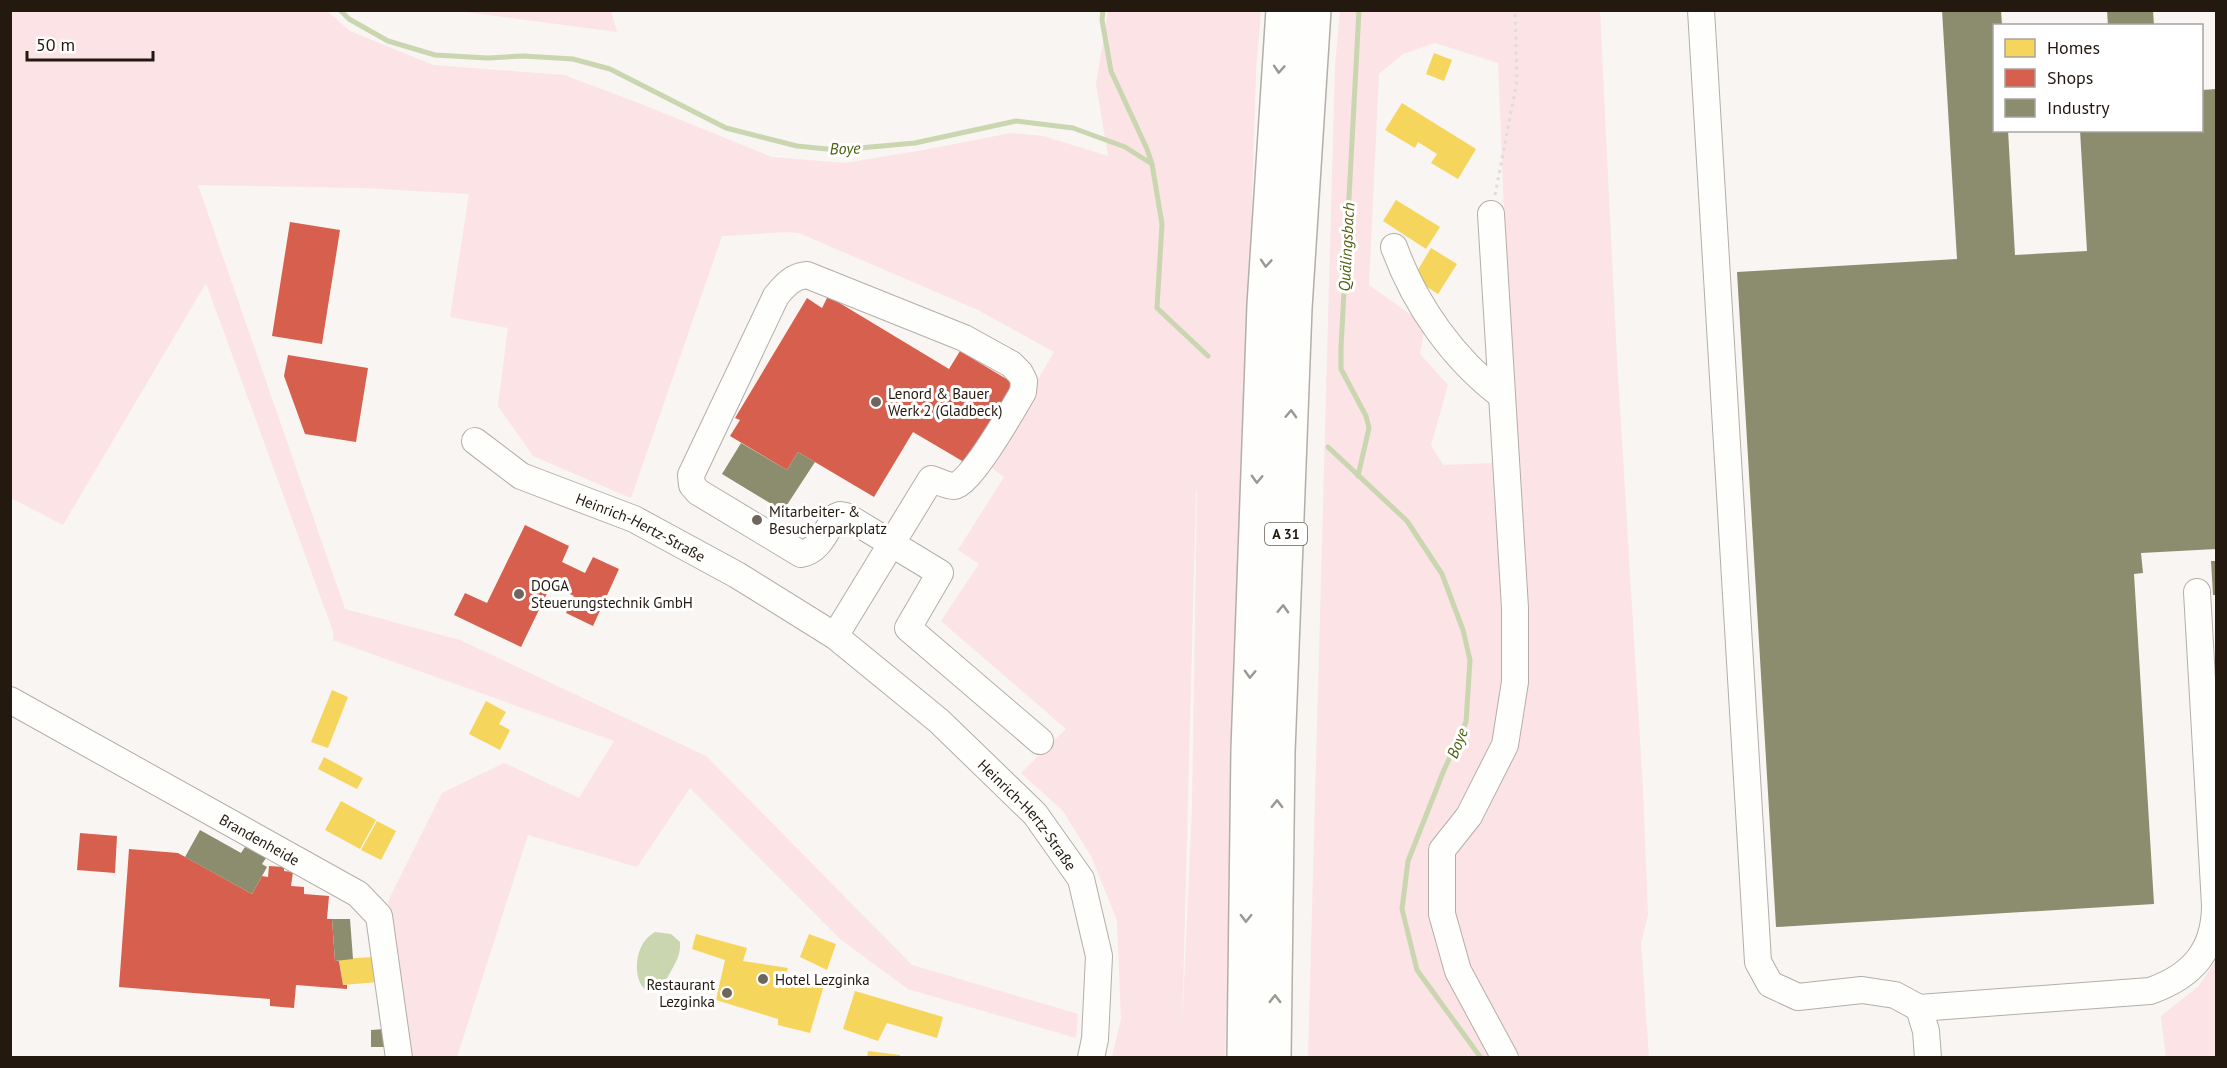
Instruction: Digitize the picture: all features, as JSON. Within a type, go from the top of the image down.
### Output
[{"type":"highway","name":"A 31","points":[[1244,1058],[1248,750],[1263,305],[1283,10]]},
{"type":"highway","name":"A 31","points":[[1274,1058],[1278,752],[1295,308],[1314,10]]},
{"type":"street","points":[[1701,10],[1758,962],[1770,984],[1798,997],[1863,990],[1895,995],[1919,1008],[2150,991],[2182,976],[2198,960],[2209,944],[2215,925],[2197,592]]},
{"type":"street","points":[[1491,214],[1515,608],[1515,682],[1505,745],[1469,816],[1442,850],[1442,914],[1458,971],[1505,1058]]},
{"type":"street","points":[[1394,247],[1407,280],[1450,347],[1502,396]]},
{"type":"street","points":[[835,636],[892,543],[932,479],[952,486],[961,484],[972,472],[1023,392],[1024,381],[1011,364],[964,338],[807,274],[798,276],[784,285],[776,297],[691,475],[693,485],[698,492],[801,554],[809,553],[815,548],[835,517],[840,515],[846,516],[892,543],[940,573],[908,628],[1040,741]]},
{"type":"street","name":"Heinrich-Hertz-Straße","points":[[475,441],[521,476],[634,519],[737,575],[835,636],[939,721],[1035,814],[1081,879],[1099,956],[1095,1039],[1091,1058]]},
{"type":"street","name":"Brandenheide","points":[[10,700],[358,894],[379,916],[399,1058]]},
{"type":"street","points":[[1919,1008],[1926,1031],[1928,1058]]},
{"type":"path","points":[[1491,214],[1517,81],[1515,10]]},
{"type":"shaded area","points":[[10,11],[327,11],[350,31],[433,65],[564,75],[772,157],[845,163],[1011,133],[1043,136],[1108,156],[1096,84],[1108,11],[1261,11],[1256,71],[1225,1057],[1112,1057],[1121,1019],[1117,920],[1091,856],[1063,811],[1021,773],[1066,729],[941,621],[979,564],[958,550],[1004,477],[988,465],[1054,352],[978,310],[799,233],[722,236],[631,498],[533,456],[498,406],[508,328],[450,317],[469,194],[362,188],[198,185],[345,609],[460,640],[706,756],[912,965],[1078,1014],[1076,1038],[908,989],[840,939],[690,788],[637,867],[528,835],[457,1057],[411,1057],[388,901],[442,793],[504,763],[579,798],[614,741],[333,640],[334,634],[206,283],[63,525],[11,498]],"holes":[[[1197,491],[1192,808],[1182,1029]]]},
{"type":"shaded area","points":[[458,11],[611,11],[617,32]]},
{"type":"shaded area","points":[[1340,11],[1600,11],[1616,341],[1643,790],[1648,915],[1641,943],[1649,1057],[1308,1058],[1335,66]],"holes":[[[1435,43],[1498,63],[1504,209],[1494,463],[1443,465],[1431,445],[1448,385],[1420,354],[1425,325],[1369,285],[1379,74],[1403,54]]]},
{"type":"shaded area","points":[[655,932],[671,934],[680,942],[680,950],[670,973],[659,987],[650,991],[643,987],[638,978],[637,966],[639,953],[645,941]]},
{"type":"shaded area","points":[[2216,960],[2216,1057],[2166,1057],[2161,1016],[2199,986]]},
{"type":"building: Homes","points":[[1434,53],[1452,60],[1444,81],[1426,74]]},
{"type":"building: Homes","points":[[1402,103],[1476,149],[1458,179],[1431,163],[1437,154],[1418,142],[1415,148],[1385,130]]},
{"type":"building: Homes","points":[[1396,200],[1440,227],[1426,249],[1383,221]]},
{"type":"building: Homes","points":[[1431,248],[1457,264],[1438,294],[1413,278]]},
{"type":"building: Homes","points":[[332,690],[348,697],[328,748],[311,742]]},
{"type":"building: Homes","points":[[486,701],[506,712],[499,724],[510,730],[500,750],[469,734]]},
{"type":"building: Homes","points":[[324,757],[363,778],[357,789],[318,769]]},
{"type":"building: Homes","points":[[341,801],[376,820],[360,849],[325,830]]},
{"type":"building: Homes","points":[[377,821],[396,831],[381,860],[361,850]]},
{"type":"building: Homes","name":"Hotel Lezginka","points":[[696,934],[747,948],[743,961],[788,968],[786,974],[824,985],[810,1033],[778,1025],[778,1019],[716,1000],[725,960],[692,949]]},
{"type":"building: Homes","points":[[809,934],[836,944],[827,970],[800,957]]},
{"type":"building: Homes","points":[[374,957],[378,982],[343,985],[339,959]]},
{"type":"building: Homes","points":[[855,991],[943,1017],[937,1038],[887,1023],[878,1041],[843,1029]]},
{"type":"building: Homes","points":[[868,1051],[900,1055],[900,1058],[867,1058]]},
{"type":"building: Shops","points":[[290,222],[340,230],[322,344],[272,336]]},
{"type":"building: Shops","name":"Lenord & Bauer Werk 2 (Gladbeck)","points":[[828,296],[949,369],[960,351],[1018,386],[969,465],[913,432],[874,497],[798,452],[787,470],[730,436],[740,420],[735,418],[807,298],[822,308]]},
{"type":"building: Shops","points":[[288,355],[368,368],[356,442],[305,434],[284,376]]},
{"type":"building: Shops","name":"DOGA Steuerungstechnik GmbH","points":[[525,525],[569,546],[562,562],[585,573],[593,557],[619,569],[593,626],[566,613],[574,596],[551,585],[521,647],[454,615],[465,593],[487,603]]},
{"type":"building: Shops","points":[[80,833],[117,836],[115,873],[77,870]]},
{"type":"building: Shops","points":[[129,849],[178,853],[252,894],[262,876],[268,877],[269,866],[284,867],[284,871],[293,872],[291,886],[304,887],[304,894],[329,896],[327,919],[332,919],[335,961],[339,961],[343,985],[347,985],[347,989],[296,985],[294,1008],[270,1006],[270,999],[119,987]]},
{"type":"building: Industry","points":[[1942,10],[2001,10],[2002,24],[1993,24],[1993,132],[2008,132],[2015,255],[2087,251],[2080,132],[2203,132],[2203,90],[2216,89],[2216,549],[2141,553],[2143,573],[2134,574],[2154,904],[1776,927],[1737,272],[1957,259]]},
{"type":"building: Industry","points":[[2107,10],[2153,10],[2154,24],[2108,24]]},
{"type":"building: Industry","points":[[741,443],[787,470],[798,452],[815,462],[783,511],[722,474]]},
{"type":"building: Industry","points":[[2211,561],[2216,561],[2216,595],[2213,595]]},
{"type":"building: Industry","points":[[200,830],[241,853],[245,847],[266,858],[262,864],[267,867],[252,894],[185,857]]},
{"type":"building: Industry","points":[[332,919],[350,919],[353,959],[335,961]]},
{"type":"building: Industry","points":[[385,1029],[388,1047],[371,1047],[371,1030]]},
{"type":"waterway","name":"Boye","points":[[340,10],[349,19],[388,41],[435,55],[573,59],[610,69],[726,128],[797,146],[837,150],[915,143],[1016,121],[1073,128],[1125,147],[1152,164],[1162,224],[1157,308],[1208,356]]},
{"type":"waterway","points":[[1103,10],[1102,20],[1111,71],[1152,164]]},
{"type":"waterway","name":"Quälingsbach","points":[[1358,476],[1369,428],[1366,416],[1341,369],[1341,348],[1359,10]]},
{"type":"waterway","name":"Boye","points":[[1328,447],[1407,521],[1442,574],[1463,630],[1470,660],[1466,722],[1444,770],[1408,861],[1402,909],[1417,970],[1481,1058]]},
{"type":"place","name":"Lenord & Bauer Werk 2 (Gladbeck)","points":[[876,402]]},
{"type":"place","name":"Mitarbeiter- & Besucherparkplatz","points":[[757,520]]},
{"type":"place","name":"DOGA Steuerungstechnik GmbH","points":[[519,594]]},
{"type":"place","name":"Hotel Lezginka","points":[[763,979]]},
{"type":"place","name":"Restaurant Lezginka","points":[[727,993]]}]
